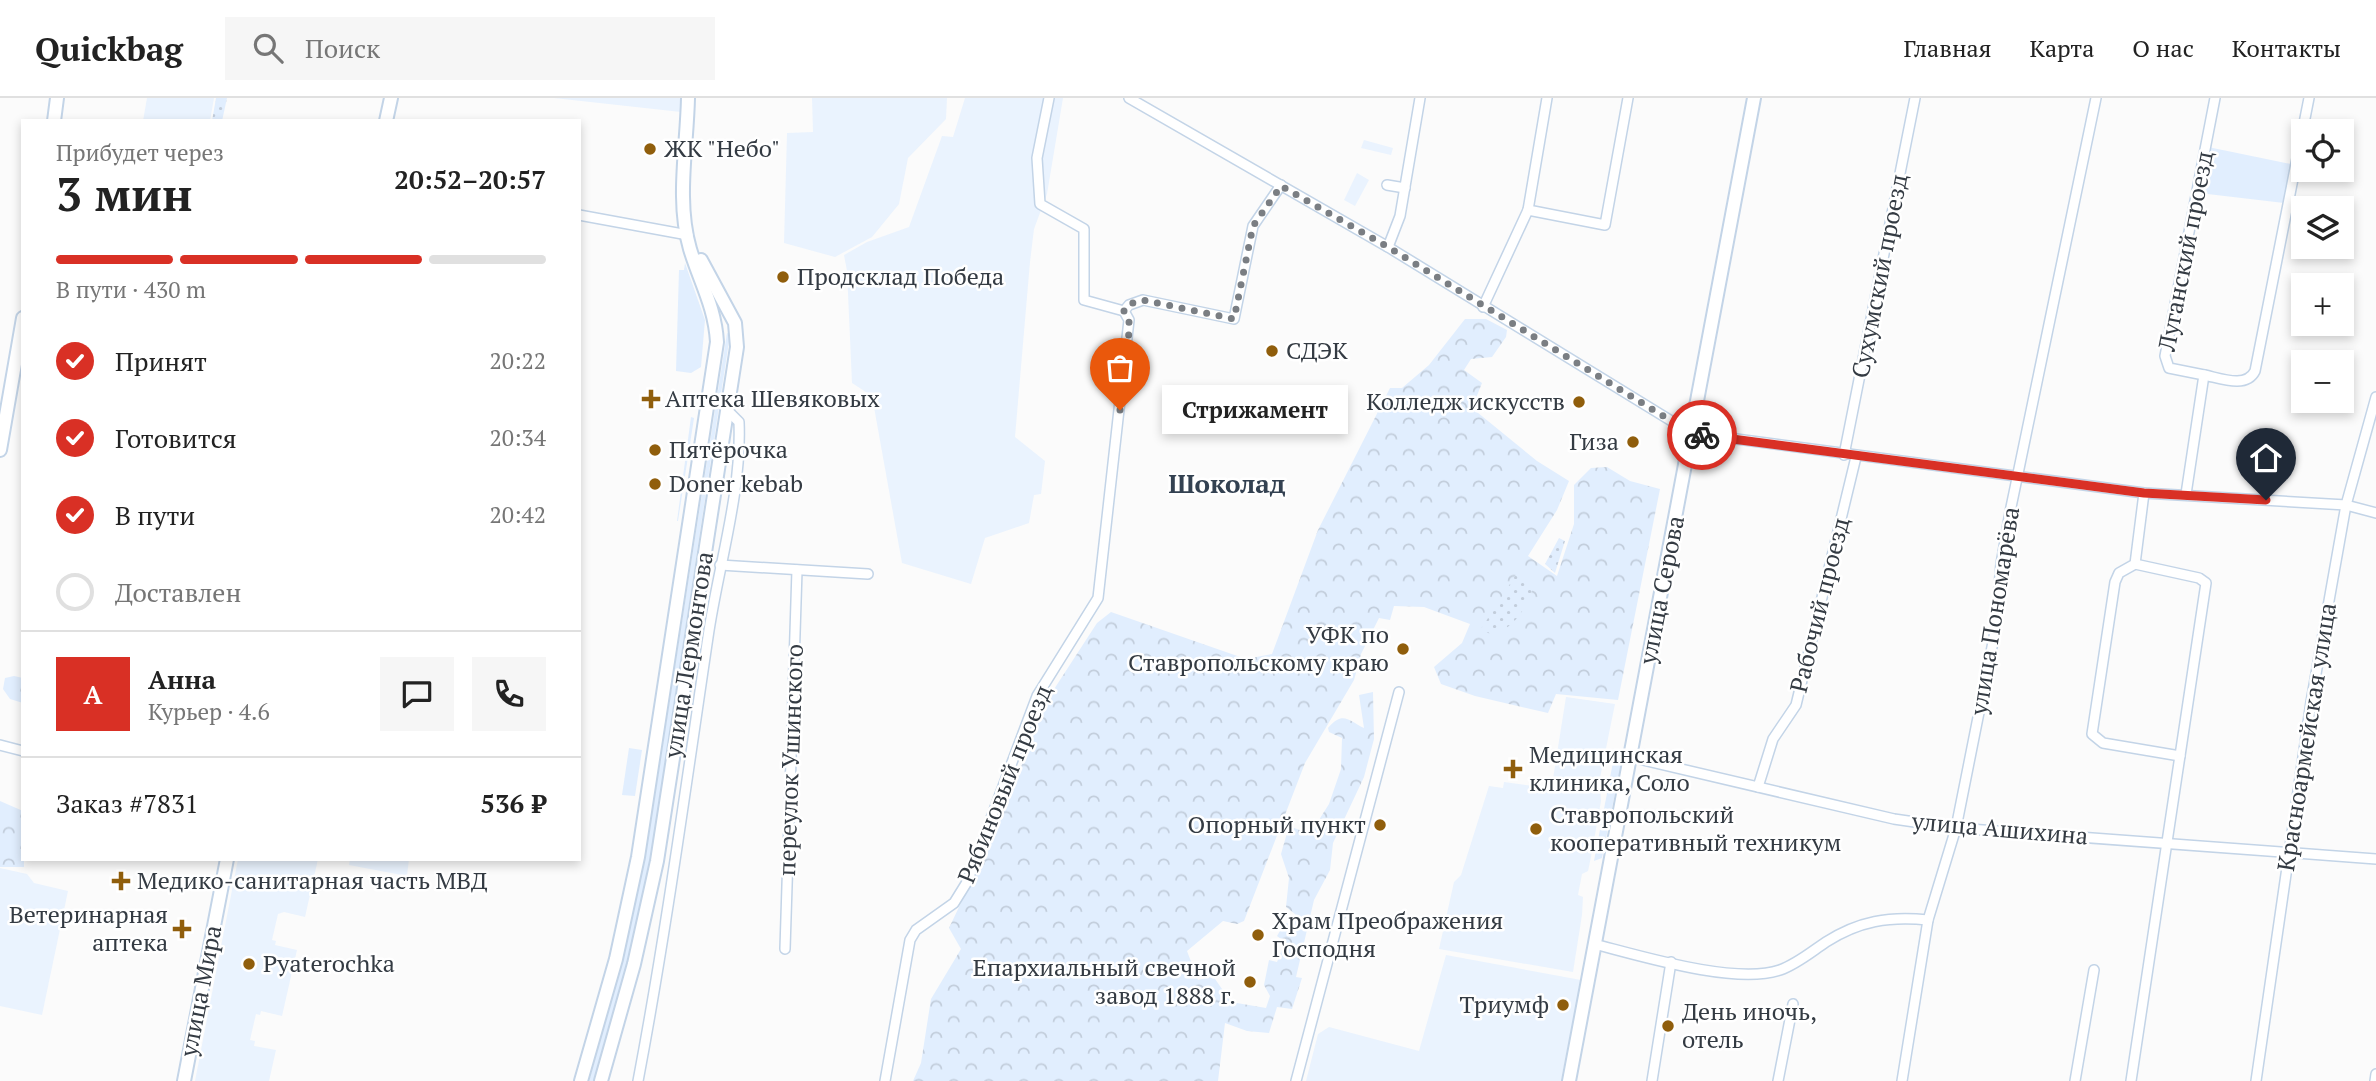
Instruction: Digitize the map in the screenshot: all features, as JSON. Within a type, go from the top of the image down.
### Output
[{"type":"main road","points":[[54,119],[57,98]]},
{"type":"main road","points":[[386,119],[391,98]]},
{"type":"main road","name":"улица Лермонтова","points":[[581,1081],[621,937],[640,849],[717,342],[711,302],[688,235],[684,193],[688,98]]},
{"type":"main road","name":"улица Серова","points":[[1569,1081],[1754,98]]},
{"type":"main road","name":"улица Лермонтова","points":[[601,1081],[639,942],[657,861],[737,347],[735,323],[688,235]]},
{"type":"main road","points":[[0,450],[21,329]]},
{"type":"main road","points":[[717,342],[724,331],[730,329],[734,331],[737,347]]},
{"type":"main road","name":"улица Мира","points":[[184,1081],[227,861]]},
{"type":"street","points":[[1049,98],[1037,158],[1040,204],[1084,229],[1084,300],[1124,311],[1129,304],[1143,300],[1234,319],[1253,226],[1281,186]]},
{"type":"street","points":[[1129,98],[1142,102],[1388,247],[1691,433],[1856,457],[2144,493],[2346,505],[2376,513]]},
{"type":"street","points":[[1388,247],[1400,216],[1420,98]]},
{"type":"street","points":[[1483,307],[1528,211],[1547,98]]},
{"type":"street","points":[[1528,211],[1605,225],[1628,98]]},
{"type":"street","name":"Сухумский проезд","points":[[1844,455],[1915,98]]},
{"type":"street","name":"улица Пономарёва","points":[[1902,1081],[1928,920],[1956,828],[1995,632],[2001,564],[2096,98]]},
{"type":"street","name":"Луганский проезд","points":[[2215,98],[2165,356],[2169,368],[2243,382],[2253,376],[2255,371],[2309,98]]},
{"type":"street","points":[[1387,185],[1405,188]]},
{"type":"street","points":[[581,215],[688,235]]},
{"type":"street","name":"Рябиновый проезд","points":[[885,1081],[910,940],[916,930],[954,903],[967,882],[1037,696],[1098,598],[1129,332],[1129,320],[1124,311]]},
{"type":"street","name":"Луганский проезд","points":[[2186,494],[2204,376]]},
{"type":"street","name":"Красноармейская улица","points":[[2256,1081],[2288,850],[2346,505],[2376,397]]},
{"type":"street","points":[[638,1081],[665,936],[739,434],[739,422],[727,411]]},
{"type":"street","name":"Рабочий проезд","points":[[1758,787],[1773,739],[1796,705],[1856,457]]},
{"type":"street","points":[[2135,564],[2144,493]]},
{"type":"street","points":[[2131,1081],[2206,583],[2199,578],[2135,564],[2119,573],[2115,582],[2092,734],[2103,743],[2180,755]]},
{"type":"street","points":[[720,565],[868,574]]},
{"type":"street","name":"переулок Ушинского","points":[[785,949],[797,570]]},
{"type":"street","points":[[1296,1081],[1399,692]]},
{"type":"street","points":[[0,745],[21,750]]},
{"type":"street","name":"улица Ашихина","points":[[1630,757],[1894,819],[1956,828],[2288,850],[2376,859]]},
{"type":"street","points":[[1594,944],[1748,976],[1779,971],[1848,929],[1874,920],[1894,917],[1928,920]]},
{"type":"street","points":[[1652,1081],[1671,962]]},
{"type":"street","points":[[2075,1081],[2094,970]]},
{"type":"street","points":[[1777,1081],[1793,1003]]},
{"type":"street","points":[[2375,1081],[2376,1074]]},
{"type":"shaded area","points":[[147,98],[214,98],[210,119],[143,119]]},
{"type":"shaded area","points":[[554,98],[682,98],[681,112]]},
{"type":"shaded area","points":[[812,98],[947,98],[946,119],[908,158],[899,204],[872,237],[835,257],[784,243],[787,133],[813,132]]},
{"type":"shaded area","points":[[965,98],[1063,98],[1047,194],[1034,229],[1015,437],[1045,461],[1041,494],[1034,495],[1029,523],[985,538],[971,584],[902,563],[872,396],[852,383],[844,255],[867,242],[909,227],[942,136],[953,137]]},
{"type":"shaded area","points":[[1364,140],[1393,148],[1391,155],[1361,148]]},
{"type":"shaded area","points":[[1357,173],[1369,180],[1355,206],[1344,200]]},
{"type":"shaded area","name":"Ставропольский кооперативный техникум","points":[[1566,697],[1615,704],[1600,778],[1601,801],[1591,857],[1588,871],[1582,874],[1578,895],[1583,897],[1582,915],[1573,972],[1439,949],[1454,882],[1461,875],[1489,786],[1503,788],[1504,782],[1547,788],[1552,785]]},
{"type":"shaded area","points":[[238,861],[318,861],[305,917],[284,912],[278,914],[272,940],[276,941],[275,945],[297,950],[282,1016],[261,1011],[260,1015],[256,1014],[250,1040],[255,1041],[254,1046],[276,1050],[269,1081],[195,1081]]},
{"type":"shaded area","points":[[350,861],[409,861],[407,876],[349,865]]},
{"type":"shaded area","points":[[0,868],[27,874],[34,883],[68,891],[42,1015],[0,1006]]},
{"type":"shaded area","points":[[1446,955],[1581,980],[1561,1081],[1306,1081],[1318,1034],[1329,1027],[1419,1051]]},
{"type":"green space","points":[[216,98],[227,98],[222,119],[212,119]]},
{"type":"green space","points":[[2208,147],[2291,164],[2284,203],[2199,193]]},
{"type":"green space","points":[[685,263],[705,320],[701,367],[691,373],[676,371],[679,270],[684,270]]},
{"type":"green space","points":[[1465,319],[1486,319],[1507,330],[1506,337],[1492,357],[1471,359],[1464,370],[1482,383],[1472,408],[1537,461],[1569,481],[1557,510],[1528,556],[1557,576],[1574,524],[1574,485],[1591,468],[1607,467],[1630,481],[1660,489],[1618,700],[1556,694],[1548,713],[1475,696],[1441,684],[1434,667],[1462,643],[1470,624],[1424,607],[1394,606],[1390,620],[1379,618],[1361,654],[1354,680],[1305,763],[1244,921],[1237,924],[1223,921],[1187,951],[1198,980],[1213,976],[1231,1002],[1266,1008],[1270,996],[1264,985],[1269,960],[1277,962],[1285,942],[1277,936],[1284,924],[1296,921],[1295,914],[1286,907],[1289,878],[1281,854],[1289,826],[1310,834],[1329,804],[1341,769],[1342,738],[1329,732],[1328,728],[1342,718],[1364,728],[1359,695],[1373,692],[1374,739],[1364,777],[1333,843],[1330,870],[1314,900],[1296,977],[1302,978],[1292,1009],[1277,1007],[1269,1033],[1247,1031],[1225,1023],[1218,1081],[913,1081],[921,1063],[931,999],[961,949],[949,928],[1000,821],[1047,700],[1097,623],[1111,612],[1246,659],[1272,654],[1318,530],[1390,388],[1402,388],[1429,365]]},
{"type":"green space","points":[[727,333],[730,335],[650,860],[627,963],[594,1081],[589,1081],[622,961],[645,859]]},
{"type":"green space","points":[[691,417],[694,418],[677,521]]},
{"type":"green space","points":[[1559,538],[1565,541],[1555,573],[1545,564]]},
{"type":"green space","points":[[1519,570],[1533,588],[1530,596],[1513,622],[1492,635],[1481,629]]},
{"type":"green space","points":[[5,678],[21,678],[21,702],[10,699],[3,689]]},
{"type":"green space","points":[[629,748],[642,750],[635,796],[622,795]]},
{"type":"green space","points":[[1614,757],[1622,758],[1602,858],[1594,861]]},
{"type":"green space","points":[[0,801],[21,810],[21,861],[24,861],[24,867],[0,867]]},
{"type":"way so far","points":[[1120,410],[1129,332],[1129,320],[1124,311],[1129,304],[1143,300],[1230,316],[1234,319],[1253,226],[1281,186],[1388,247],[1691,433],[1702,435]]},
{"type":"place","name":"ЖК \"Небо\"","points":[[650,149]]},
{"type":"place","name":"Продсклад Победа","points":[[783,277]]},
{"type":"place","name":"СДЭК","points":[[1272,351]]},
{"type":"place","name":"Аптека Шевяковых","points":[[651,399]]},
{"type":"place","name":"Колледж искусств","points":[[1579,402]]},
{"type":"place","name":"Стрижамент","points":[[1120,410]]},
{"type":"place","name":"Гиза","points":[[1633,442]]},
{"type":"place","name":"Пятёрочка","points":[[655,450]]},
{"type":"place","name":"Doner kebab","points":[[655,484]]},
{"type":"place","name":"УФК по Ставропольскому краю","points":[[1403,649]]},
{"type":"place","name":"Медицинская клиника, Соло","points":[[1513,769]]},
{"type":"place","name":"Опорный пункт","points":[[1380,825]]},
{"type":"place","name":"Ставропольский кооперативный техникум","points":[[1536,829]]},
{"type":"place","name":"Медико-санитарная часть МВД","points":[[121,881]]},
{"type":"place","name":"Ветеринарная аптека","points":[[182,929]]},
{"type":"place","name":"Храм Преображения Господня","points":[[1258,935]]},
{"type":"place","name":"Pyaterochka","points":[[249,964]]},
{"type":"place","name":"Епархиальный свечной завод 1888 г.","points":[[1250,982]]},
{"type":"place","name":"Триумф","points":[[1563,1005]]},
{"type":"place","name":"День иночь, отель","points":[[1668,1026]]},
{"type":"district","name":"Шоколад","points":[[1227,484]]},
{"type":"route","points":[[1702,435],[2144,493],[2266,500]]}]
